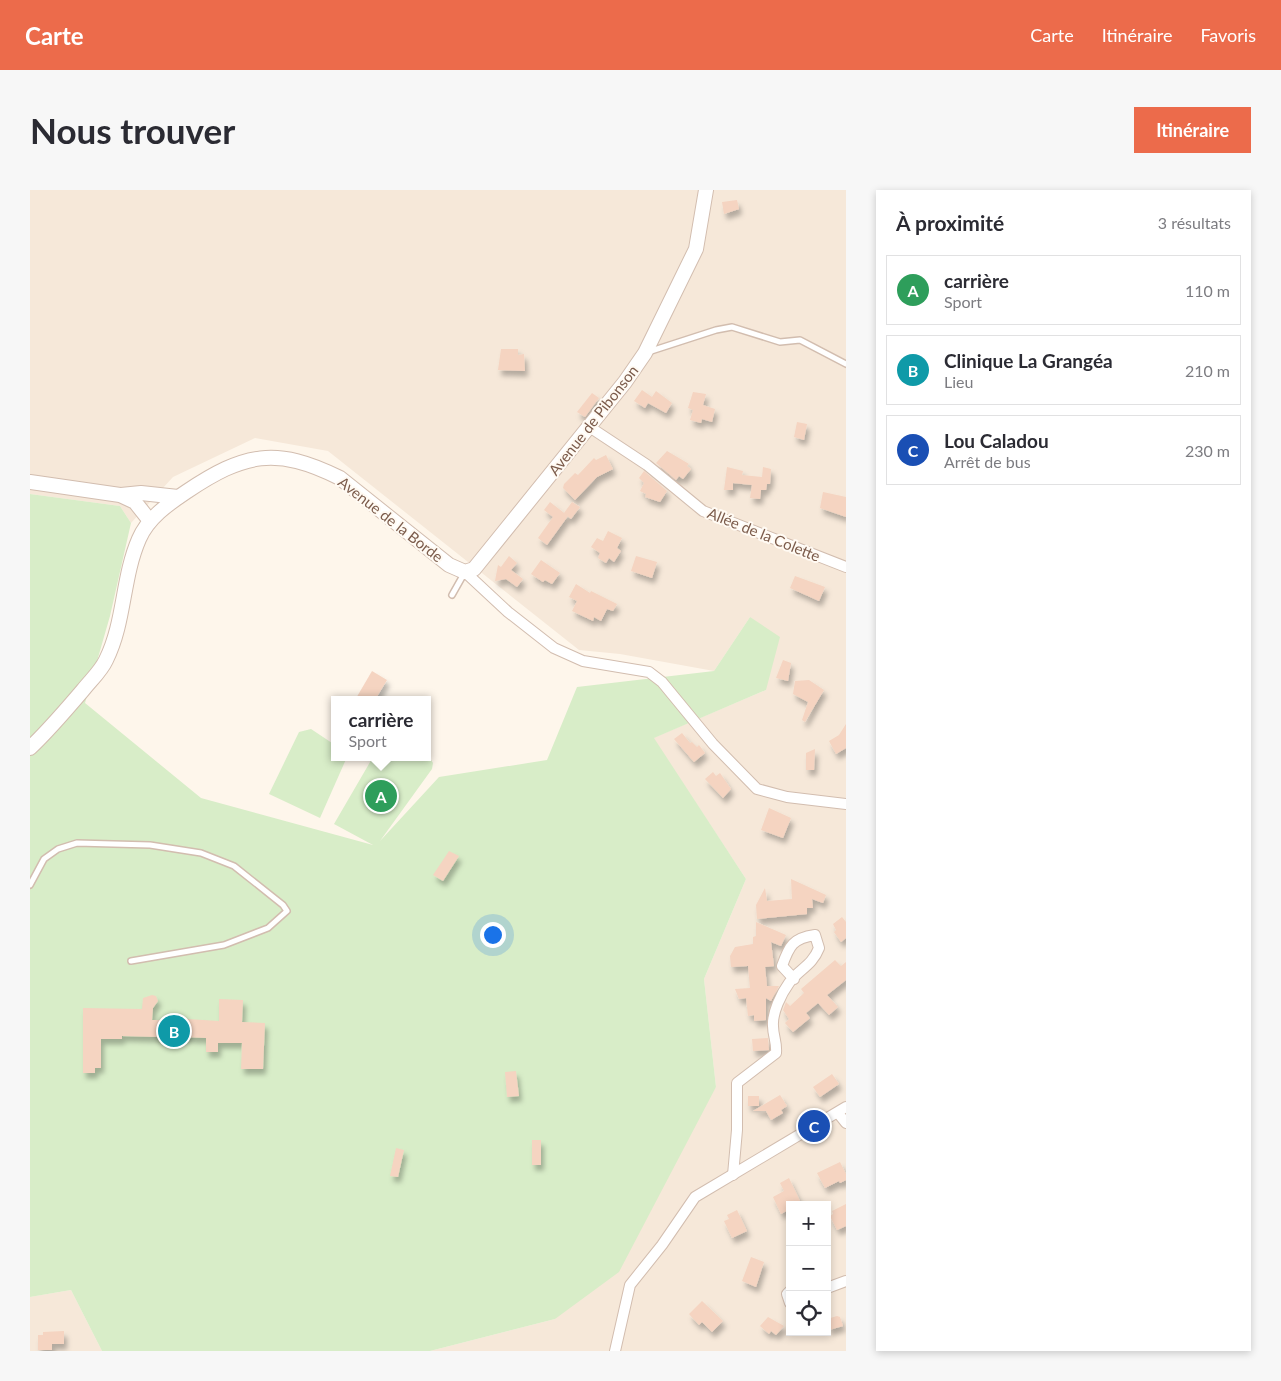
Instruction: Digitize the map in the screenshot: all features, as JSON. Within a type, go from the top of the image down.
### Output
[{"type":"street","name":"Avenue de Pibonson","points":[[466,572],[474,568],[481,561],[625,382],[645,353],[696,249],[706,190]]},
{"type":"street","name":"Allée de la Colette","points":[[588,426],[646,466],[703,511],[846,567]]},
{"type":"street","name":"Avenue de la Borde","points":[[30,748],[51,728],[106,662],[119,624],[132,559],[139,539],[150,521],[178,497],[214,473],[241,461],[270,457],[298,461],[340,478],[449,565],[466,572]]},
{"type":"street","points":[[30,482],[120,495],[141,492],[178,497]]},
{"type":"street","points":[[120,495],[135,502],[150,521]]},
{"type":"street","points":[[466,572],[502,606],[554,648],[583,661],[649,672],[662,682],[713,744],[757,789],[787,797],[846,804]]},
{"type":"street","points":[[732,1174],[737,1130],[737,1083],[776,1053],[777,1041],[773,1026],[778,1004],[794,979]]},
{"type":"street","points":[[615,1351],[630,1285],[662,1245],[695,1197],[842,1110],[846,1123]]},
{"type":"street","points":[[831,1287],[846,1281]]},
{"type":"lane","points":[[645,353],[732,327],[780,342],[800,340],[846,364]]},
{"type":"lane","points":[[452,595],[466,572]]},
{"type":"lane","points":[[30,885],[44,859],[58,850],[77,843],[150,845],[201,853],[234,866],[283,905],[287,911],[268,928],[224,945],[131,961]]},
{"type":"shaded area","points":[[30,190],[846,190],[846,1351],[430,1351],[555,1319],[716,1087],[704,979],[746,879],[653,738],[766,690],[750,617],[714,671],[620,654],[579,650],[328,451],[255,438],[173,477],[131,523],[120,506],[30,494]]},
{"type":"shaded area","points":[[71,1290],[102,1351],[30,1351],[30,1297]]},
{"type":"green space","points":[[30,494],[120,506],[131,523],[110,616],[85,703],[201,798],[373,845],[334,824],[371,761],[431,760],[433,763],[432,769],[380,841],[439,777],[547,760],[577,687],[714,671],[750,617],[780,637],[766,690],[654,738],[746,879],[704,979],[716,1087],[619,1272],[555,1319],[430,1351],[102,1351],[71,1290],[30,1297]]},
{"type":"green space","points":[[311,729],[331,742],[331,761],[345,761],[320,818],[269,794],[299,732]]},
{"type":"building","points":[[737,200],[739,209],[724,214],[722,202]]},
{"type":"building","points":[[501,349],[518,349],[518,355],[524,354],[525,371],[498,370]]},
{"type":"building","points":[[642,390],[652,397],[656,391],[672,403],[666,413],[648,403],[645,408],[634,401]]},
{"type":"building","points":[[693,392],[706,394],[703,405],[715,409],[712,422],[702,419],[701,423],[690,420],[693,410],[688,408]]},
{"type":"building","points":[[592,393],[599,398],[585,417],[577,412]]},
{"type":"building","points":[[797,422],[807,424],[804,440],[794,437]]},
{"type":"building","points":[[667,451],[689,464],[687,466],[691,469],[683,479],[679,476],[676,480],[656,463]]},
{"type":"building","points":[[606,455],[613,469],[597,477],[575,500],[563,488],[564,484],[575,473],[578,475],[594,458],[596,460]]},
{"type":"building","points":[[727,467],[743,471],[742,475],[762,477],[763,467],[771,469],[770,484],[767,484],[766,490],[761,490],[760,499],[750,498],[752,485],[733,483],[733,490],[724,490]]},
{"type":"building","points":[[644,471],[667,491],[660,502],[645,497],[646,494],[640,491],[644,483],[639,478]]},
{"type":"building","points":[[823,492],[846,497],[846,517],[820,508]]},
{"type":"building","points":[[550,502],[568,516],[547,545],[538,538],[553,517],[544,510]]},
{"type":"building","points":[[572,502],[580,507],[571,519],[564,513]]},
{"type":"building","points":[[608,531],[622,538],[617,548],[621,551],[614,562],[609,558],[606,563],[598,558],[600,553],[591,547],[597,538],[603,541]]},
{"type":"building","points":[[509,556],[517,563],[511,570],[523,579],[517,587],[506,579],[495,581],[498,565],[501,567]]},
{"type":"building","points":[[636,556],[657,562],[652,578],[631,571]]},
{"type":"building","points":[[541,560],[560,573],[552,584],[545,580],[543,582],[531,574]]},
{"type":"building","points":[[795,576],[825,587],[819,601],[790,588]]},
{"type":"building","points":[[576,584],[590,593],[591,591],[617,604],[613,611],[607,609],[601,621],[594,617],[593,621],[572,611],[577,601],[569,597]]},
{"type":"building","points":[[783,660],[791,663],[788,681],[776,678]]},
{"type":"building","points":[[372,671],[387,680],[377,696],[357,696]]},
{"type":"building","points":[[809,680],[824,690],[805,722],[802,720],[808,702],[793,694],[795,681]]},
{"type":"building","points":[[846,724],[846,748],[836,754],[829,741],[839,735]]},
{"type":"building","points":[[682,733],[690,743],[692,742],[697,747],[699,745],[705,753],[694,762],[674,739]]},
{"type":"building","points":[[815,749],[814,770],[806,770],[806,753]]},
{"type":"building","points":[[713,772],[716,776],[720,773],[731,789],[723,798],[705,779]]},
{"type":"building","points":[[769,808],[791,818],[783,838],[761,830]]},
{"type":"building","points":[[449,851],[459,856],[443,881],[433,875]]},
{"type":"building","points":[[791,879],[826,895],[823,903],[812,899],[813,908],[807,908],[807,914],[757,919],[756,905],[765,888],[767,901],[792,899]]},
{"type":"building","points":[[842,917],[846,922],[846,938],[841,942],[834,932],[836,930],[833,924]]},
{"type":"building","points":[[756,922],[786,935],[781,946],[771,942],[774,966],[765,967],[767,986],[779,986],[771,1001],[766,998],[766,1020],[754,1021],[754,1015],[748,1016],[746,998],[739,999],[735,989],[750,988],[748,966],[731,967],[730,956],[735,947],[753,944],[753,937],[756,936]]},
{"type":"building","points":[[835,960],[841,966],[846,962],[846,980],[827,995],[838,1007],[829,1015],[818,1003],[806,1013],[810,1018],[793,1032],[785,1023],[789,1019],[783,1010],[786,1002],[790,1006],[804,993],[801,989]]},
{"type":"building","points":[[152,995],[156,996],[158,1001],[153,1008],[152,1020],[172,1020],[172,1018],[219,1021],[219,999],[243,1000],[242,1022],[265,1023],[263,1069],[241,1069],[242,1043],[218,1043],[218,1052],[206,1052],[206,1038],[182,1037],[172,1040],[158,1037],[122,1036],[122,1039],[101,1039],[101,1068],[95,1068],[95,1073],[83,1073],[83,1008],[142,1009],[143,998]]},
{"type":"building","points":[[768,1038],[769,1050],[753,1051],[752,1039]]},
{"type":"building","points":[[516,1071],[519,1096],[507,1097],[505,1072]]},
{"type":"building","points":[[832,1074],[839,1084],[820,1097],[813,1087]]},
{"type":"building","points":[[780,1095],[787,1106],[781,1110],[783,1113],[771,1120],[766,1111],[753,1111]]},
{"type":"building","points":[[748,1096],[759,1096],[759,1106],[748,1106]]},
{"type":"building","points":[[532,1140],[541,1140],[541,1165],[532,1165]]},
{"type":"building","points":[[396,1148],[404,1150],[398,1177],[390,1176]]},
{"type":"building","points":[[840,1162],[846,1174],[846,1180],[840,1183],[839,1181],[825,1188],[817,1173]]},
{"type":"building","points":[[789,1178],[800,1201],[786,1201],[786,1211],[781,1214],[773,1197],[784,1191],[780,1183]]},
{"type":"building","points":[[846,1204],[846,1226],[837,1230],[831,1218],[832,1211]]},
{"type":"building","points":[[737,1210],[747,1231],[732,1238],[724,1221],[729,1219],[727,1215]]},
{"type":"building","points":[[751,1257],[764,1262],[756,1287],[742,1281]]},
{"type":"building","points":[[702,1301],[723,1321],[712,1332],[702,1322],[699,1325],[689,1314]]},
{"type":"building","points":[[768,1317],[784,1326],[776,1335],[771,1331],[769,1334],[760,1326]]},
{"type":"building","points":[[840,1317],[843,1326],[831,1329],[831,1318]]},
{"type":"building","points":[[64,1331],[64,1344],[52,1344],[52,1350],[38,1350],[38,1335],[43,1335],[43,1332]]},
{"type":"place","name":"carrière","points":[[381,796]]},
{"type":"place","name":"Clinique La Grangéa","points":[[174,1031]]},
{"type":"place","name":"Lou Caladou","points":[[814,1126]]}]
